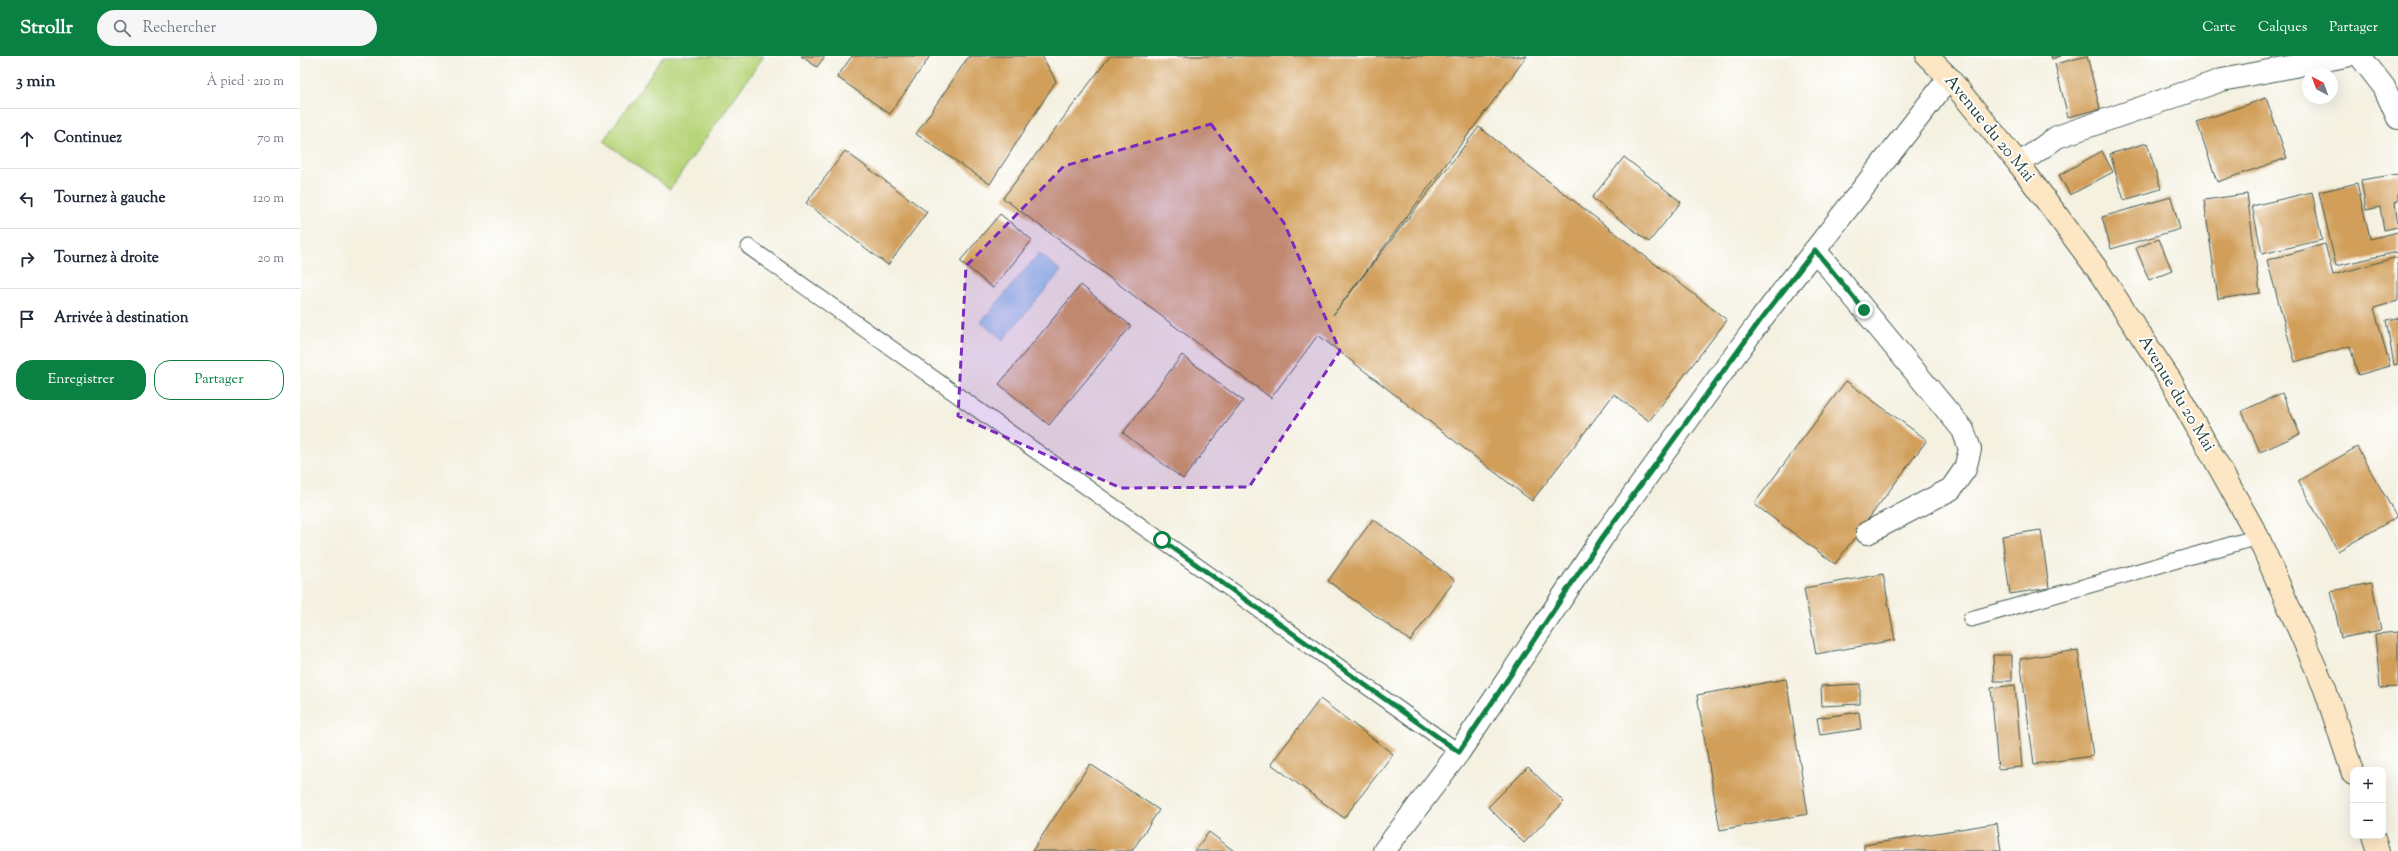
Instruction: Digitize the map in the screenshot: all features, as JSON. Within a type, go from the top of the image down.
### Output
[{"type":"main road","name":"Avenue du 20 Mai","points":[[1927,56],[1949,78],[2019,164],[2097,269],[2171,381],[2258,537],[2325,689],[2351,767]]},
{"type":"main road","points":[[2374,839],[2378,851]]},
{"type":"street","points":[[2019,164],[2057,137],[2222,80],[2346,56]]},
{"type":"street","points":[[2360,56],[2384,87],[2398,118]]},
{"type":"street","points":[[1384,851],[1459,752],[1602,538],[1762,318],[1949,78]]},
{"type":"street","points":[[1815,250],[1963,430],[1970,449],[1965,469],[1951,489],[1867,533]]},
{"type":"lane","points":[[749,247],[1459,752]]},
{"type":"lane","points":[[1971,619],[2258,537]]},
{"type":"highlighted area","points":[[1211,124],[1284,223],[1340,351],[1249,487],[1121,488],[958,416],[966,266],[1064,166]]},
{"type":"green space","points":[[664,56],[764,56],[670,189],[603,141]]},
{"type":"water","points":[[1039,253],[1061,271],[1003,340],[981,322]]},
{"type":"building","points":[[801,56],[825,56],[817,67]]},
{"type":"building","points":[[852,56],[930,56],[890,114],[837,77]]},
{"type":"building","points":[[969,56],[1042,56],[1056,81],[990,184],[916,134]]},
{"type":"building","points":[[1110,56],[1527,56],[1333,315],[1479,127],[1727,320],[1649,421],[1614,394],[1532,501],[1318,335],[1271,398],[1003,198]]},
{"type":"building","points":[[2051,56],[2061,56],[2052,59]]},
{"type":"building","points":[[2087,56],[2100,109],[2068,117],[2055,64]]},
{"type":"building","points":[[2266,98],[2287,158],[2217,182],[2197,122]]},
{"type":"building","points":[[2147,143],[2161,189],[2124,200],[2110,154]]},
{"type":"building","points":[[845,151],[927,212],[888,265],[806,203]]},
{"type":"building","points":[[2102,151],[2113,172],[2070,195],[2059,175]]},
{"type":"building","points":[[1624,157],[1681,202],[1649,242],[1592,198]]},
{"type":"building","points":[[2398,174],[2398,201],[2395,202],[2398,227],[2384,230],[2380,207],[2366,210],[2361,180]]},
{"type":"building","points":[[2357,183],[2370,239],[2398,232],[2398,252],[2336,266],[2319,192]]},
{"type":"building","points":[[2312,192],[2322,240],[2262,254],[2252,206]]},
{"type":"building","points":[[2247,194],[2260,293],[2218,299],[2204,200]]},
{"type":"building","points":[[2171,197],[2180,229],[2111,249],[2102,217]]},
{"type":"building","points":[[1000,214],[1032,240],[993,288],[960,261]]},
{"type":"building","points":[[2159,239],[2172,271],[2149,280],[2136,248]]},
{"type":"building","points":[[2325,244],[2333,275],[2398,257],[2398,301],[2374,308],[2390,366],[2358,375],[2350,346],[2295,362],[2267,260]]},
{"type":"building","points":[[1081,285],[1131,326],[1049,425],[999,384]]},
{"type":"building","points":[[2398,318],[2398,364],[2394,365],[2386,320]]},
{"type":"building","points":[[1182,355],[1243,401],[1183,479],[1123,433]]},
{"type":"building","points":[[1846,381],[1927,440],[1835,564],[1754,504]]},
{"type":"building","points":[[2282,393],[2300,434],[2260,452],[2242,411]]},
{"type":"building","points":[[2357,447],[2397,517],[2338,551],[2298,481]]},
{"type":"building","points":[[1373,519],[1455,580],[1410,641],[1328,581]]},
{"type":"building","points":[[2041,530],[2049,588],[2010,594],[2002,536]]},
{"type":"building","points":[[1883,574],[1895,640],[1816,654],[1804,588]]},
{"type":"building","points":[[2372,583],[2381,630],[2341,638],[2331,591]]},
{"type":"building","points":[[2398,632],[2398,687],[2380,688],[2375,634]]},
{"type":"building","points":[[2078,650],[2093,756],[2034,764],[2020,659]]},
{"type":"building","points":[[1993,655],[2012,655],[2012,681],[1994,681]]},
{"type":"building","points":[[1786,679],[1808,814],[1720,830],[1697,695]]},
{"type":"building","points":[[1860,684],[1860,704],[1822,706],[1821,686]]},
{"type":"building","points":[[2015,685],[2022,767],[1998,769],[1991,688]]},
{"type":"building","points":[[1320,699],[1393,754],[1344,818],[1271,764]]},
{"type":"building","points":[[1859,712],[1861,729],[1820,735],[1817,718]]},
{"type":"building","points":[[1090,764],[1159,810],[1132,851],[1032,851]]},
{"type":"building","points":[[1528,767],[1564,802],[1524,843],[1488,807]]},
{"type":"building","points":[[1997,823],[2001,851],[1864,851],[1864,845]]},
{"type":"building","points":[[1209,832],[1234,851],[1194,851]]},
{"type":"route","points":[[1162,540],[1459,752],[1602,538],[1762,318],[1815,250],[1864,310]]}]
